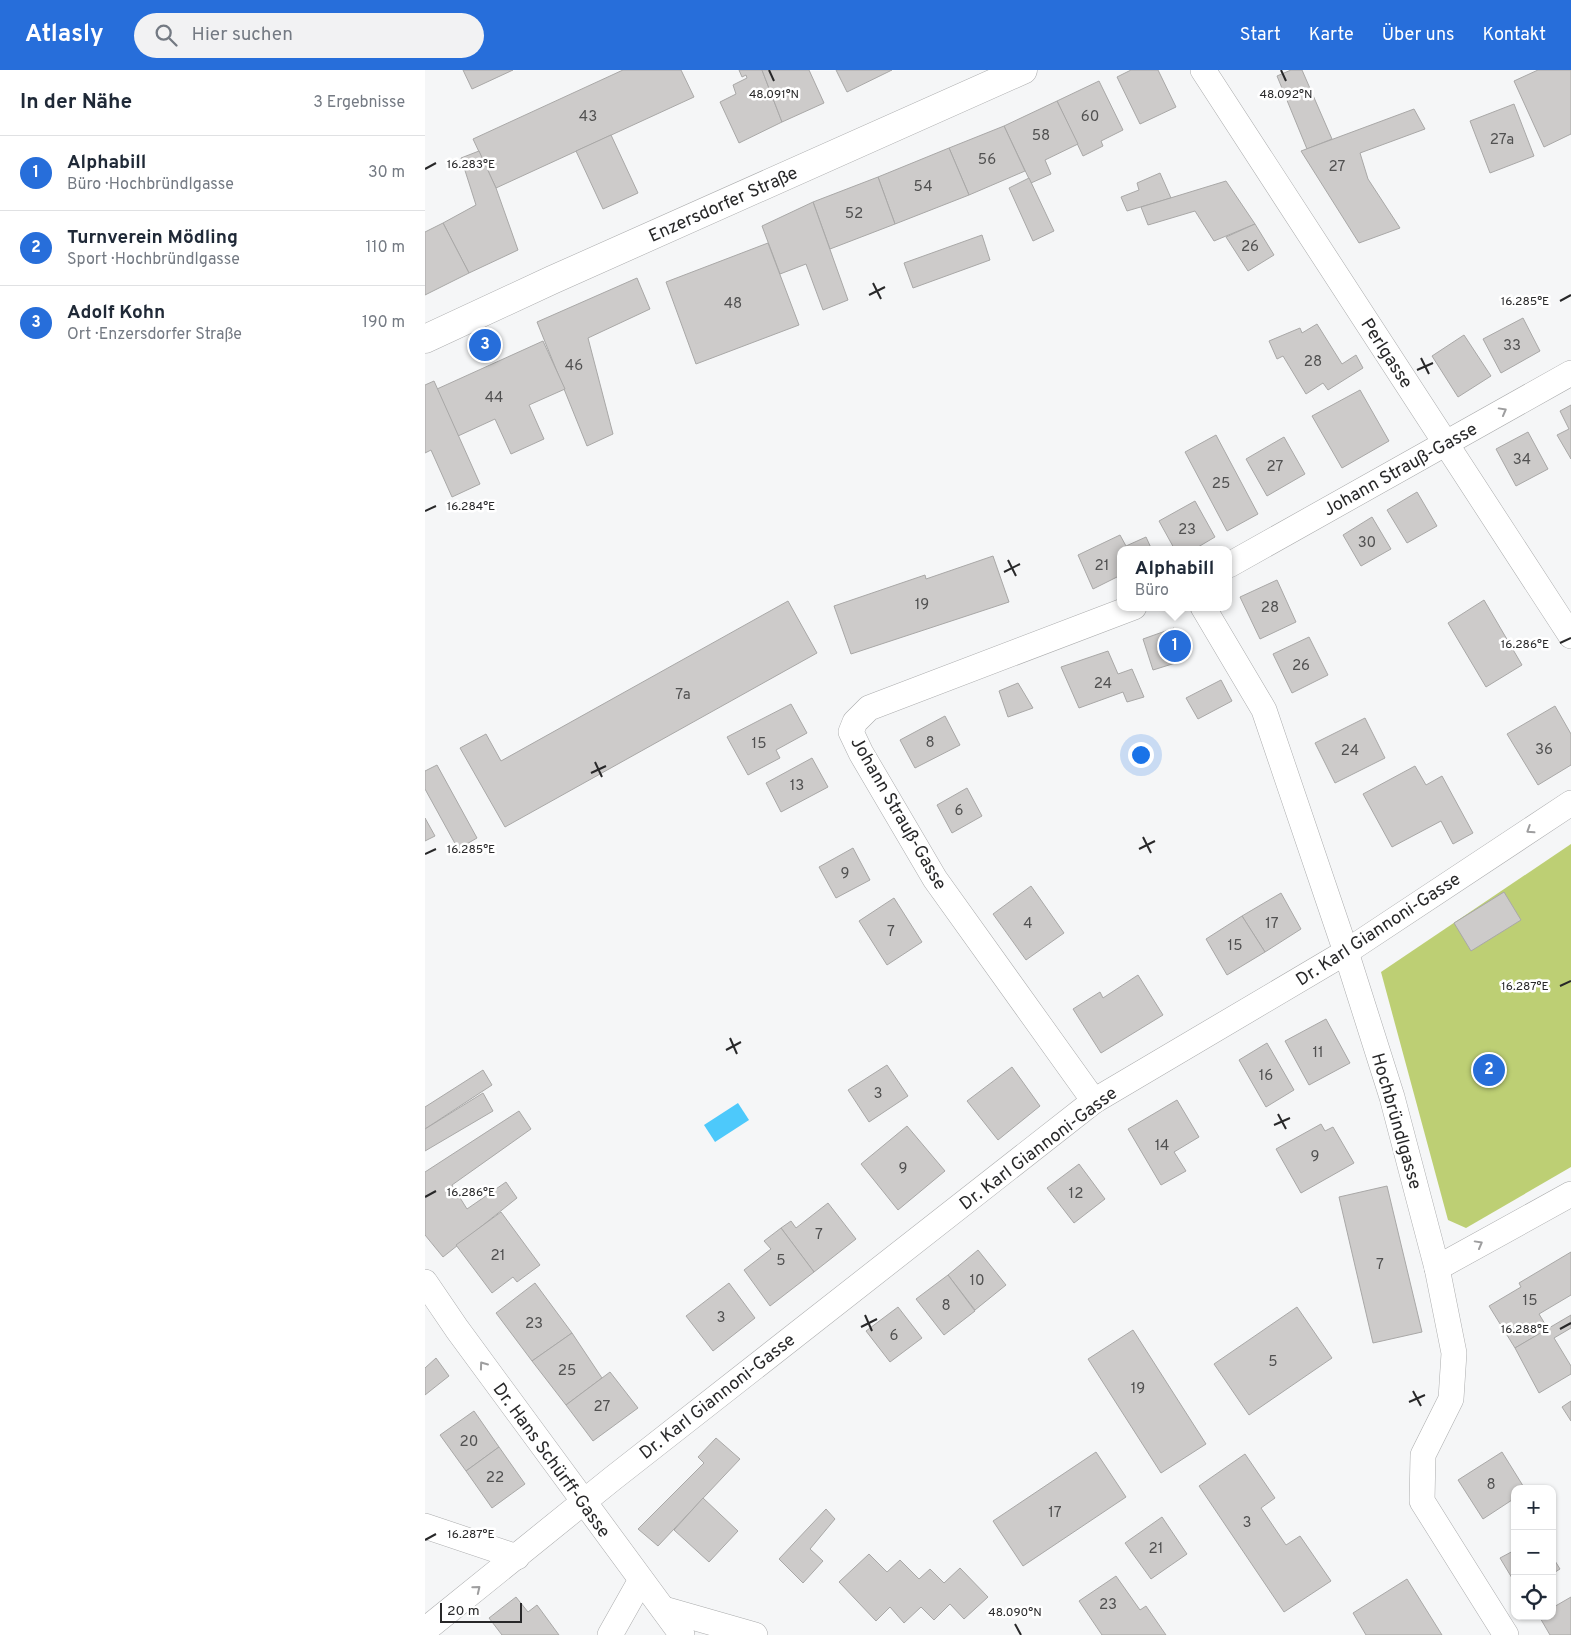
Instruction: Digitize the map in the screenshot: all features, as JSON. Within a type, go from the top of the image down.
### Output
[{"type":"main road","name":"Enzersdorfer Straße","points":[[425,339],[552,280],[1023,70]]},
{"type":"street","name":"Perlgasse","points":[[1203,70],[1571,636]]},
{"type":"street","name":"Johann Strauß-Gasse","points":[[1232,563],[1571,373]]},
{"type":"street","name":"Johann Strauß-Gasse","points":[[1095,1101],[935,879],[861,753],[851,732],[855,722],[869,708],[1124,611]]},
{"type":"street","name":"Hochbründlgasse","points":[[1205,611],[1264,710],[1346,952],[1392,1097],[1437,1268],[1454,1354],[1451,1399],[1423,1455],[1422,1501],[1506,1635]]},
{"type":"street","name":"Dr. Karl Giannoni-Gasse","points":[[425,1630],[1095,1101],[1346,952],[1571,803]]},
{"type":"street","points":[[1437,1268],[1571,1194]]},
{"type":"street","name":"Dr. Hans Schürff-Gasse","points":[[425,1282],[584,1503],[682,1635]]},
{"type":"street","points":[[425,1526],[517,1557]]},
{"type":"street","points":[[610,1635],[641,1580]]},
{"type":"street","points":[[664,1609],[755,1635]]},
{"type":"green space","points":[[1571,844],[1571,1167],[1466,1228],[1448,1220],[1381,972]]},
{"type":"water","points":[[738,1103],[749,1120],[715,1142],[704,1125]]},
{"type":"building","points":[[463,70],[513,70],[472,89]]},
{"type":"building","points":[[623,70],[681,70],[694,97],[496,188],[473,139]]},
{"type":"building","points":[[739,70],[762,70],[782,122],[739,143],[720,102],[736,94],[733,85],[747,78],[746,75],[742,77]]},
{"type":"building","points":[[762,70],[809,70],[824,103],[782,122]]},
{"type":"building","points":[[836,70],[892,70],[847,92]]},
{"type":"building","points":[[1131,70],[1158,70],[1176,107],[1140,124],[1117,77]]},
{"type":"building","points":[[1291,70],[1302,70],[1332,139],[1307,149],[1277,76]]},
{"type":"building","points":[[1538,70],[1571,70],[1571,134],[1544,147],[1514,81]]},
{"type":"building","points":[[1099,81],[1123,130],[1101,141],[1103,146],[1083,156],[1057,101]]},
{"type":"building","points":[[1057,101],[1078,144],[1045,160],[1051,174],[1031,183],[1004,126]]},
{"type":"building","points":[[1514,104],[1534,156],[1490,173],[1470,121]]},
{"type":"building","points":[[1414,109],[1425,129],[1360,153],[1368,179],[1400,228],[1359,243],[1301,151]]},
{"type":"building","points":[[1004,126],[1025,171],[969,195],[949,148]]},
{"type":"building","points":[[611,135],[638,193],[603,209],[576,151]]},
{"type":"building","points":[[949,148],[969,195],[895,224],[878,177]]},
{"type":"building","points":[[479,151],[496,188],[518,250],[469,273],[443,223],[476,205],[461,158]]},
{"type":"building","points":[[1160,173],[1171,198],[1127,211],[1121,197],[1139,190],[1137,183]]},
{"type":"building","points":[[878,177],[895,224],[830,249],[813,202]]},
{"type":"building","points":[[1029,178],[1054,231],[1033,241],[1009,188]]},
{"type":"building","points":[[1226,181],[1255,224],[1214,241],[1195,211],[1148,225],[1141,207]]},
{"type":"building","points":[[813,202],[848,300],[823,310],[806,264],[780,274],[762,226]]},
{"type":"building","points":[[443,223],[469,273],[425,295],[425,232]]},
{"type":"building","points":[[1255,224],[1274,255],[1248,271],[1226,237]]},
{"type":"building","points":[[982,235],[990,260],[913,288],[904,263]]},
{"type":"building","points":[[768,243],[799,325],[696,364],[666,282]]},
{"type":"building","points":[[637,278],[650,309],[588,338],[613,434],[587,446],[537,322]]},
{"type":"building","points":[[1523,318],[1540,351],[1501,373],[1483,339]]},
{"type":"building","points":[[1317,324],[1342,364],[1356,355],[1363,368],[1328,390],[1323,383],[1306,394],[1283,356],[1277,359],[1269,341],[1300,328],[1302,333]]},
{"type":"building","points":[[1464,335],[1491,376],[1458,397],[1432,356]]},
{"type":"building","points":[[543,341],[565,389],[529,405],[544,439],[511,454],[495,419],[458,436],[437,389]]},
{"type":"building","points":[[434,381],[480,484],[452,497],[431,450],[425,453],[425,385]]},
{"type":"building","points":[[1360,390],[1389,441],[1342,468],[1312,416]]},
{"type":"building","points":[[1571,405],[1571,459],[1557,435],[1569,429],[1560,411]]},
{"type":"building","points":[[1528,432],[1548,469],[1516,486],[1496,449]]},
{"type":"building","points":[[1216,435],[1258,514],[1227,531],[1185,452]]},
{"type":"building","points":[[1284,437],[1305,474],[1267,496],[1246,459]]},
{"type":"building","points":[[1417,492],[1437,526],[1407,543],[1387,510]]},
{"type":"building","points":[[1195,501],[1215,537],[1200,546],[1173,546],[1159,521]]},
{"type":"building","points":[[1372,517],[1391,549],[1361,566],[1343,535]]},
{"type":"building","points":[[1120,535],[1126,546],[1117,546],[1117,577],[1093,589],[1078,555]]},
{"type":"building","points":[[1146,537],[1150,546],[1126,546]]},
{"type":"building","points":[[993,556],[1009,602],[851,654],[834,606],[925,575],[926,579]]},
{"type":"building","points":[[1277,580],[1296,622],[1260,639],[1240,597]]},
{"type":"building","points":[[1484,600],[1522,665],[1486,687],[1448,623]]},
{"type":"building","points":[[788,601],[817,653],[505,827],[460,748],[486,734],[501,761]]},
{"type":"building","points":[[1174,628],[1185,660],[1153,670],[1143,639]]},
{"type":"building","points":[[1309,637],[1328,675],[1292,693],[1273,654]]},
{"type":"building","points":[[1108,651],[1118,674],[1132,669],[1144,697],[1127,702],[1123,692],[1079,708],[1061,667]]},
{"type":"building","points":[[1221,680],[1232,701],[1198,719],[1186,698]]},
{"type":"building","points":[[1018,683],[1033,708],[1008,717],[999,691]]},
{"type":"building","points":[[791,704],[807,733],[776,750],[780,758],[748,775],[727,737]]},
{"type":"building","points":[[1555,706],[1571,734],[1571,765],[1538,785],[1507,734]]},
{"type":"building","points":[[945,716],[960,745],[915,768],[900,740]]},
{"type":"building","points":[[1365,718],[1385,758],[1335,783],[1315,743]]},
{"type":"building","points":[[812,758],[828,787],[781,812],[766,783]]},
{"type":"building","points":[[437,765],[477,838],[458,849],[425,789],[425,771]]},
{"type":"building","points":[[1415,766],[1426,785],[1442,776],[1473,833],[1453,844],[1441,821],[1392,847],[1363,794]]},
{"type":"building","points":[[967,788],[982,816],[952,833],[937,805]]},
{"type":"building","points":[[425,818],[435,836],[425,841]]},
{"type":"building","points":[[853,848],[870,880],[836,898],[819,867]]},
{"type":"building","points":[[1031,886],[1064,933],[1026,960],[993,914]]},
{"type":"building","points":[[1504,892],[1521,920],[1471,951],[1454,923]]},
{"type":"building","points":[[1281,893],[1301,929],[1265,952],[1242,916]]},
{"type":"building","points":[[894,898],[922,942],[887,965],[859,921]]},
{"type":"building","points":[[1242,916],[1265,952],[1227,975],[1206,939]]},
{"type":"building","points":[[1138,975],[1163,1015],[1101,1053],[1073,1009],[1100,992],[1103,998]]},
{"type":"building","points":[[1326,1019],[1350,1063],[1309,1085],[1285,1041]]},
{"type":"building","points":[[1267,1043],[1294,1090],[1266,1107],[1239,1060]]},
{"type":"building","points":[[887,1065],[908,1096],[869,1122],[848,1090]]},
{"type":"building","points":[[1012,1067],[1040,1106],[998,1140],[967,1101]]},
{"type":"building","points":[[483,1070],[492,1085],[425,1129],[425,1107]]},
{"type":"building","points":[[483,1093],[493,1111],[425,1151],[425,1129]]},
{"type":"building","points":[[1177,1100],[1199,1137],[1174,1152],[1186,1171],[1161,1185],[1128,1129]]},
{"type":"building","points":[[519,1111],[531,1129],[452,1185],[467,1209],[506,1182],[517,1198],[443,1257],[425,1235],[425,1172]]},
{"type":"building","points":[[1321,1124],[1325,1131],[1333,1127],[1354,1163],[1301,1193],[1276,1149]]},
{"type":"building","points":[[907,1126],[945,1171],[898,1210],[861,1164]]},
{"type":"building","points":[[1079,1164],[1105,1199],[1074,1223],[1047,1188]]},
{"type":"building","points":[[1387,1186],[1422,1332],[1373,1343],[1339,1197]]},
{"type":"building","points":[[828,1203],[856,1239],[814,1272],[781,1228],[791,1221],[796,1228]]},
{"type":"building","points":[[501,1212],[540,1265],[517,1282],[513,1277],[492,1293],[456,1245]]},
{"type":"building","points":[[781,1228],[814,1272],[770,1306],[744,1270],[771,1249],[764,1241]]},
{"type":"building","points":[[978,1250],[1006,1285],[975,1310],[948,1275]]},
{"type":"building","points":[[1571,1252],[1571,1295],[1539,1314],[1548,1329],[1515,1348],[1489,1306],[1521,1287],[1519,1283]]},
{"type":"building","points":[[948,1275],[975,1311],[944,1335],[916,1299]]},
{"type":"building","points":[[535,1283],[572,1333],[532,1361],[496,1313]]},
{"type":"building","points":[[729,1283],[755,1318],[713,1351],[686,1316]]},
{"type":"building","points":[[898,1307],[922,1338],[890,1362],[866,1331]]},
{"type":"building","points":[[1297,1307],[1332,1358],[1249,1415],[1214,1364]]},
{"type":"building","points":[[1571,1315],[1571,1328],[1554,1338],[1571,1366],[1571,1374],[1539,1393],[1515,1348]]},
{"type":"building","points":[[1133,1330],[1206,1444],[1161,1473],[1088,1359]]},
{"type":"building","points":[[572,1333],[602,1378],[566,1405],[532,1361]]},
{"type":"building","points":[[436,1358],[449,1376],[425,1395],[425,1368]]},
{"type":"building","points":[[610,1372],[638,1408],[593,1441],[566,1405]]},
{"type":"building","points":[[1571,1401],[1571,1421],[1562,1407]]},
{"type":"building","points":[[474,1411],[499,1447],[466,1471],[440,1435]]},
{"type":"building","points":[[716,1438],[740,1459],[658,1546],[638,1529],[704,1463],[698,1457]]},
{"type":"building","points":[[499,1447],[525,1484],[492,1508],[466,1471]]},
{"type":"building","points":[[1096,1452],[1126,1497],[1023,1566],[993,1521]]},
{"type":"building","points":[[1502,1452],[1523,1485],[1511,1485],[1511,1501],[1483,1519],[1458,1480]]},
{"type":"building","points":[[1245,1454],[1275,1498],[1261,1508],[1286,1545],[1300,1536],[1331,1581],[1284,1612],[1199,1486]]},
{"type":"building","points":[[703,1498],[738,1531],[709,1562],[674,1530]]},
{"type":"building","points":[[826,1509],[835,1519],[810,1549],[823,1561],[803,1583],[779,1559]]},
{"type":"building","points":[[1162,1517],[1187,1554],[1151,1579],[1125,1543]]},
{"type":"building","points":[[1511,1552],[1511,1576],[1500,1558]]},
{"type":"building","points":[[869,1554],[887,1572],[900,1560],[919,1579],[930,1569],[944,1583],[960,1568],[988,1597],[964,1619],[950,1604],[934,1620],[921,1607],[904,1623],[890,1607],[876,1621],[839,1582]]},
{"type":"building","points":[[1556,1562],[1560,1569],[1556,1572]]},
{"type":"building","points":[[1116,1576],[1140,1610],[1146,1606],[1166,1635],[1102,1635],[1079,1601]]},
{"type":"building","points":[[1407,1579],[1442,1635],[1366,1635],[1353,1613]]},
{"type":"building","points":[[516,1597],[528,1612],[537,1605],[559,1635],[502,1635],[489,1618]]},
{"type":"building","points":[[1571,1597],[1571,1635],[1550,1635],[1541,1620],[1556,1620],[1556,1606]]},
{"type":"place","name":"Adolf Kohn","points":[[485,345]]},
{"type":"place","name":"Alphabill","points":[[1175,646]]},
{"type":"place","name":"Turnverein Mödling","points":[[1489,1070]]}]
